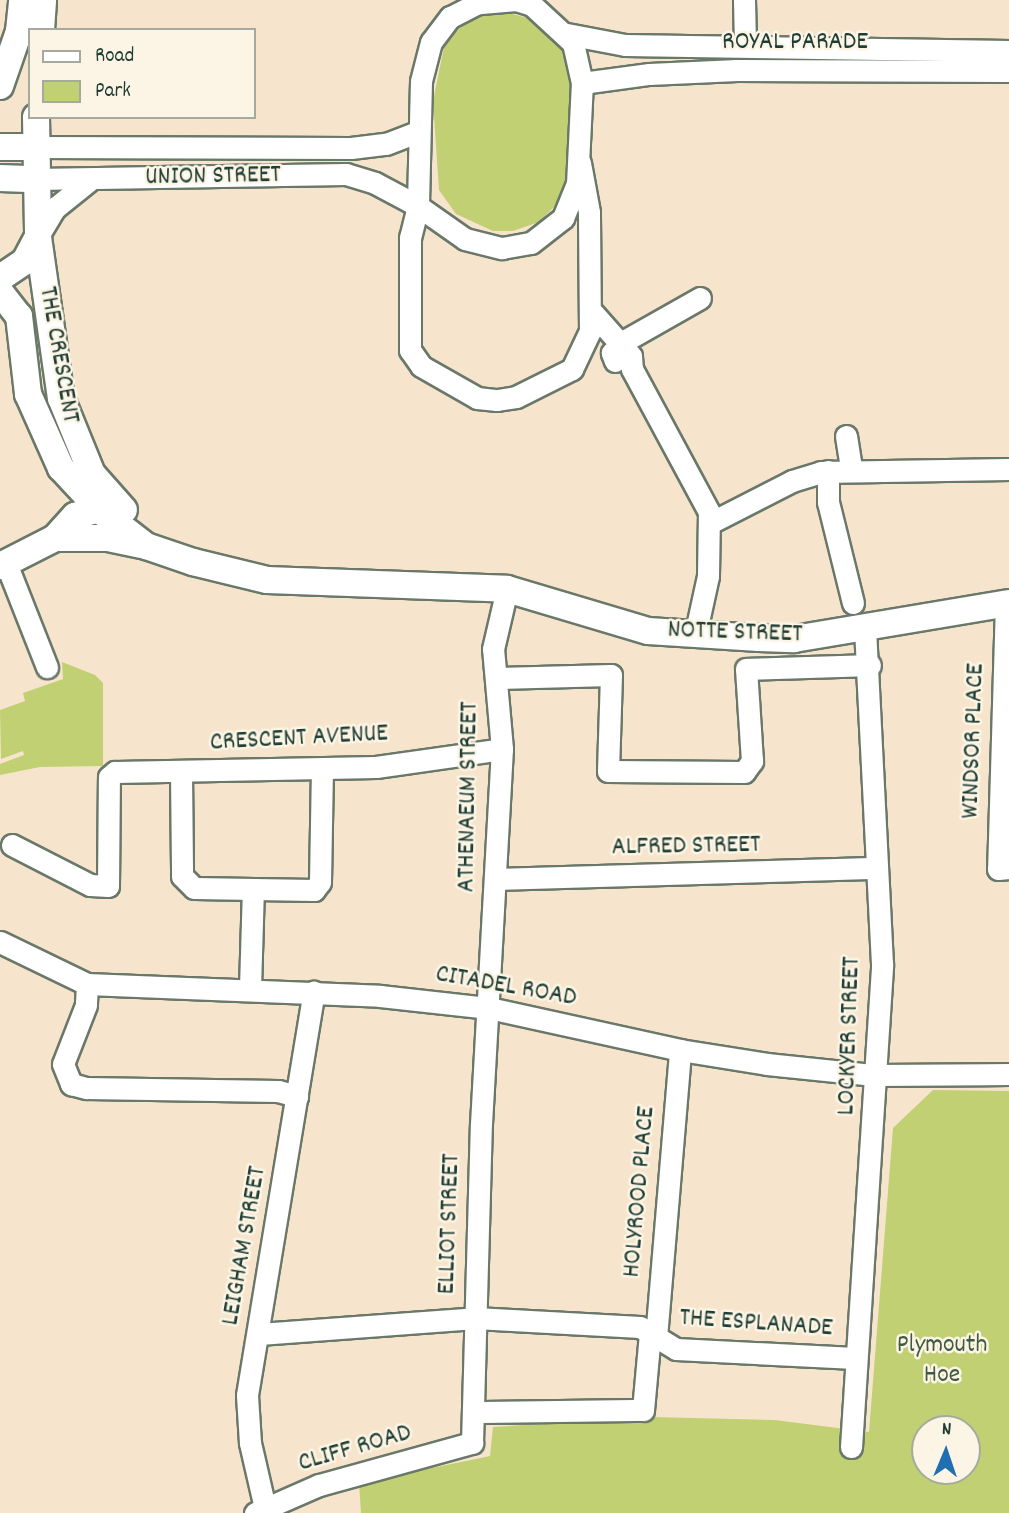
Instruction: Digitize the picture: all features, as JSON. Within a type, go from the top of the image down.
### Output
[{"type":"main road","points":[[1,83],[19,31],[22,0]]},
{"type":"main road","points":[[41,28],[43,0]]},
{"type":"main road","name":"THE CRESCENT","points":[[36,119],[34,179],[38,237],[61,398],[78,447],[109,507],[146,546],[267,580],[421,584]]},
{"type":"main road","name":"UNION STREET","points":[[0,147],[34,147]]},
{"type":"main road","name":"UNION STREET","points":[[0,178],[34,179]]},
{"type":"main road","name":"THE CRESCENT","points":[[0,278],[25,261],[38,237]]},
{"type":"main road","name":"THE CRESCENT","points":[[0,292],[19,316],[24,330],[24,360],[35,417],[61,468],[78,488],[178,556]]},
{"type":"main road","points":[[75,516],[78,488]]},
{"type":"main road","points":[[3,565],[55,538],[75,516],[109,507]]},
{"type":"main road","points":[[55,538],[108,538],[146,546]]},
{"type":"main road","name":"NOTTE STREET","points":[[421,584],[507,589],[634,628],[794,639],[1008,603]]},
{"type":"street","points":[[744,0],[745,45]]},
{"type":"street","points":[[418,205],[465,239],[502,248],[531,243],[564,218],[577,184],[580,163],[582,83],[567,34],[530,2],[479,2],[450,16],[431,42],[423,71],[418,132],[418,205],[410,237],[407,333],[410,350],[421,366],[477,398],[497,400],[516,397],[572,369],[582,354],[593,313]]},
{"type":"street","name":"ROYAL PARADE","points":[[567,34],[625,45],[1009,51]]},
{"type":"street","name":"ROYAL PARADE","points":[[582,83],[649,74],[737,70],[1009,71]]},
{"type":"street","name":"UNION STREET","points":[[34,147],[351,148],[386,144],[418,132]]},
{"type":"street","points":[[580,163],[589,212],[588,298],[593,313],[623,357],[712,522],[708,576],[696,631]]},
{"type":"street","name":"UNION STREET","points":[[34,179],[346,174],[375,183],[418,205]]},
{"type":"street","points":[[38,237],[55,208],[90,180]]},
{"type":"street","points":[[582,354],[623,357],[701,298]]},
{"type":"street","points":[[846,436],[851,469]]},
{"type":"street","points":[[712,522],[792,481],[828,471],[1009,469]]},
{"type":"street","points":[[828,471],[828,502],[853,603]]},
{"type":"street","points":[[3,565],[47,667]]},
{"type":"street","name":"ATHENAEUM STREET","points":[[489,1008],[502,749],[498,678],[493,649],[507,589]]},
{"type":"street","name":"WINDSOR PLACE","points":[[1008,603],[998,869],[1009,868]]},
{"type":"street","name":"LOCKYER STREET","points":[[851,1447],[855,1358],[876,1112],[874,1075],[882,964],[870,665],[865,627]]},
{"type":"street","points":[[498,678],[611,675],[608,771],[744,772],[752,761],[746,669],[870,665]]},
{"type":"street","name":"CRESCENT AVENUE","points":[[12,845],[90,885],[108,886],[109,777],[115,772],[181,773],[376,767],[502,749]]},
{"type":"street","points":[[181,773],[182,876],[194,888],[314,890],[320,882],[322,770]]},
{"type":"street","name":"ALFRED STREET","points":[[497,879],[877,868]]},
{"type":"street","points":[[250,988],[253,889]]},
{"type":"street","name":"CITADEL ROAD","points":[[0,942],[87,984],[250,988],[489,1008],[680,1050],[874,1075],[1009,1074]]},
{"type":"street","points":[[87,984],[86,1005],[63,1064],[71,1084],[86,1088],[278,1091],[297,1096]]},
{"type":"street","name":"LEIGHAM STREET","points":[[260,1511],[246,1414],[314,992]]},
{"type":"street","name":"ELLIOT STREET","points":[[472,1443],[489,1008]]},
{"type":"street","name":"HOLYROOD PLACE","points":[[473,1412],[643,1410],[653,1335],[680,1050]]},
{"type":"street","name":"THE ESPLANADE","points":[[259,1334],[475,1318],[640,1327],[676,1349],[855,1358]]},
{"type":"street","name":"CLIFF ROAD","points":[[260,1511],[318,1485],[472,1443]]},
{"type":"green space","points":[[504,12],[532,19],[566,54],[572,86],[569,179],[558,203],[539,222],[513,231],[493,231],[456,214],[439,190],[433,101],[444,47],[453,33],[474,18]]},
{"type":"green space","points":[[62,662],[95,675],[103,683],[103,766],[40,767],[0,775],[0,764],[24,755],[23,751],[1,759],[0,710],[25,701],[23,693],[63,679]]},
{"type":"green space","name":"Plymouth Hoe","points":[[933,1090],[1009,1091],[1009,1513],[361,1513],[359,1483],[490,1456],[493,1427],[651,1417],[775,1420],[869,1432],[893,1128]]}]
